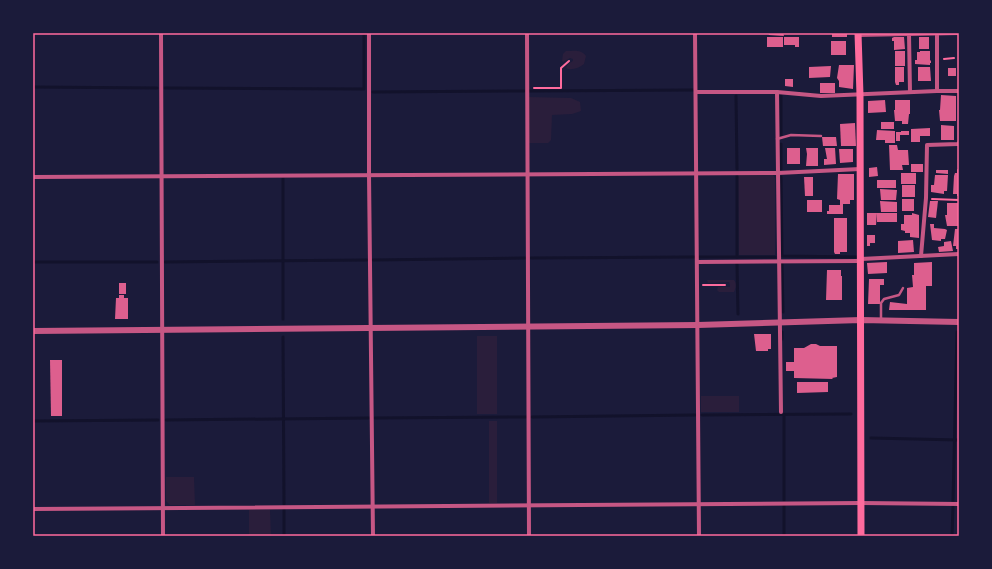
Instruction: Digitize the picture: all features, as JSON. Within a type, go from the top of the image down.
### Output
[{"type":"main road","points":[[858,34],[860,95],[861,536]]},
{"type":"street","points":[[161,33],[163,536]]},
{"type":"street","points":[[369,33],[373,536]]},
{"type":"street","points":[[527,33],[530,536]]},
{"type":"street","points":[[695,33],[699,536]]},
{"type":"street","points":[[937,33],[937,91]]},
{"type":"street","points":[[858,34],[959,33]]},
{"type":"street","points":[[909,34],[910,92]]},
{"type":"street","points":[[696,92],[777,92],[821,96],[959,91]]},
{"type":"street","points":[[777,92],[780,412]]},
{"type":"street","points":[[921,256],[926,198],[927,145],[959,143]]},
{"type":"street","points":[[33,177],[778,173],[860,169]]},
{"type":"street","points":[[697,262],[860,260],[959,254]]},
{"type":"street","points":[[33,331],[698,325],[860,320],[959,322]]},
{"type":"street","points":[[33,509],[861,503],[959,504]]},
{"type":"lane","points":[[777,139],[791,135],[821,136]]},
{"type":"lane","points":[[880,321],[881,303],[884,299],[899,295],[903,288]]},
{"type":"path","points":[[937,59],[954,58]]},
{"type":"path","points":[[527,88],[561,88],[561,68],[569,61]]},
{"type":"path","points":[[926,198],[959,200]]},
{"type":"path","points":[[697,284],[725,285]]},
{"type":"shaded area","points":[[566,51],[582,52],[586,56],[584,64],[575,69],[566,68],[568,64],[573,61],[573,59],[570,58],[563,62],[562,61],[563,54]]},
{"type":"shaded area","points":[[529,97],[571,98],[580,102],[581,111],[572,114],[552,115],[551,140],[548,143],[529,143]]},
{"type":"shaded area","points":[[738,175],[773,175],[775,178],[775,255],[739,255]]},
{"type":"shaded area","points":[[707,280],[734,280],[736,284],[734,292],[719,292],[717,290],[718,287],[730,287],[729,282],[708,283]]},
{"type":"shaded area","points":[[477,336],[497,336],[497,414],[477,414]]},
{"type":"shaded area","points":[[701,396],[739,396],[739,412],[701,412]]},
{"type":"shaded area","points":[[489,421],[497,421],[497,503],[489,503]]},
{"type":"shaded area","points":[[166,477],[194,477],[195,505],[170,505],[166,501]]},
{"type":"shaded area","points":[[249,510],[270,510],[271,536],[249,536]]},
{"type":"building","points":[[768,33],[783,33],[784,36],[769,35]]},
{"type":"building","points":[[832,33],[847,33],[847,37],[832,37]]},
{"type":"building","points":[[767,37],[783,37],[783,47],[767,47]]},
{"type":"building","points":[[784,37],[799,37],[799,47],[795,47],[795,45],[784,45]]},
{"type":"building","points":[[904,37],[905,49],[894,50],[894,41],[892,41],[892,38]]},
{"type":"building","points":[[919,37],[929,37],[929,49],[919,49]]},
{"type":"building","points":[[831,41],[846,41],[846,55],[831,55]]},
{"type":"building","points":[[895,51],[905,51],[905,66],[895,66]]},
{"type":"building","points":[[930,51],[930,65],[915,64],[915,60],[917,60],[917,52]]},
{"type":"building","points":[[839,65],[854,65],[853,89],[839,87],[839,81],[837,78]]},
{"type":"building","points":[[831,66],[830,77],[809,78],[809,67]]},
{"type":"building","points":[[895,67],[904,67],[904,82],[899,82],[899,85],[896,85],[895,82]]},
{"type":"building","points":[[918,67],[930,67],[931,81],[918,81]]},
{"type":"building","points":[[948,68],[956,68],[956,76],[948,76]]},
{"type":"building","points":[[785,79],[793,79],[793,87],[785,86]]},
{"type":"building","points":[[820,83],[835,83],[835,93],[820,93]]},
{"type":"building","points":[[941,95],[956,96],[956,121],[940,121],[939,110]]},
{"type":"building","points":[[885,100],[886,112],[868,113],[868,101]]},
{"type":"building","points":[[895,100],[910,100],[908,124],[902,124],[902,121],[895,121]]},
{"type":"building","points":[[881,122],[894,122],[894,129],[881,129]]},
{"type":"building","points":[[855,123],[856,146],[841,146],[840,124]]},
{"type":"building","points":[[941,125],[954,126],[954,140],[941,140]]},
{"type":"building","points":[[930,128],[930,136],[920,136],[920,142],[911,142],[911,129]]},
{"type":"building","points":[[877,130],[895,131],[895,143],[885,143],[885,140],[876,140]]},
{"type":"building","points":[[909,131],[909,135],[900,135],[900,141],[896,141],[896,132]]},
{"type":"building","points":[[822,137],[836,137],[837,146],[823,146]]},
{"type":"building","points":[[889,145],[897,145],[898,150],[908,150],[909,165],[902,165],[903,170],[890,170]]},
{"type":"building","points":[[787,148],[800,148],[800,164],[787,164]]},
{"type":"building","points":[[806,148],[818,148],[818,166],[806,166]]},
{"type":"building","points":[[825,148],[835,148],[836,164],[824,165],[824,159],[827,159]]},
{"type":"building","points":[[839,149],[853,149],[853,162],[840,163]]},
{"type":"building","points":[[911,164],[923,164],[923,172],[911,172]]},
{"type":"building","points":[[877,167],[878,176],[869,177],[869,168]]},
{"type":"building","points":[[957,169],[959,170],[959,196],[957,196],[957,194],[953,194],[954,176],[955,173],[957,173]]},
{"type":"building","points":[[936,170],[948,170],[948,174],[936,173]]},
{"type":"building","points":[[901,173],[916,173],[916,184],[901,184]]},
{"type":"building","points":[[838,174],[854,174],[854,200],[850,200],[850,204],[843,204],[843,214],[827,214],[827,211],[829,211],[829,205],[840,205],[840,200],[837,199]]},
{"type":"building","points":[[935,175],[948,175],[947,191],[944,191],[944,194],[931,192],[931,185],[934,185]]},
{"type":"building","points":[[804,177],[813,177],[813,196],[805,196]]},
{"type":"building","points":[[877,180],[896,180],[896,188],[877,188]]},
{"type":"building","points":[[902,185],[915,185],[915,197],[902,197]]},
{"type":"building","points":[[880,189],[897,190],[896,200],[881,200]]},
{"type":"building","points":[[902,199],[914,199],[914,211],[902,211]]},
{"type":"building","points":[[807,200],[822,200],[822,212],[807,212]]},
{"type":"building","points":[[880,201],[897,202],[897,212],[881,212]]},
{"type":"building","points":[[930,201],[938,201],[936,218],[928,217]]},
{"type":"building","points":[[947,203],[959,203],[959,226],[947,226],[945,215],[947,215]]},
{"type":"building","points":[[867,213],[877,213],[876,225],[867,225]]},
{"type":"building","points":[[877,213],[897,213],[897,222],[877,222]]},
{"type":"building","points":[[912,213],[919,215],[919,238],[910,237],[910,233],[905,233],[905,231],[901,230],[901,224],[904,224],[904,215],[912,215]]},
{"type":"building","points":[[834,218],[847,218],[847,252],[840,252],[840,254],[835,254],[834,252]]},
{"type":"building","points":[[930,224],[934,224],[934,228],[947,230],[945,239],[941,239],[941,241],[932,240]]},
{"type":"building","points":[[955,229],[959,229],[959,249],[956,249],[956,246],[953,246]]},
{"type":"building","points":[[867,235],[875,235],[875,243],[870,243],[870,246],[867,246]]},
{"type":"building","points":[[913,240],[914,252],[898,253],[898,241]]},
{"type":"building","points":[[951,241],[953,251],[939,252],[938,247],[944,246],[944,242]]},
{"type":"building","points":[[887,262],[887,273],[868,274],[867,263]]},
{"type":"building","points":[[932,262],[932,286],[926,286],[926,310],[889,310],[890,302],[907,304],[907,288],[913,287],[912,275],[914,275],[914,263]]},
{"type":"building","points":[[827,270],[841,270],[842,300],[826,300]]},
{"type":"building","points":[[869,279],[884,279],[884,285],[880,285],[880,304],[868,304]]},
{"type":"building","points":[[119,283],[126,283],[126,294],[119,294]]},
{"type":"building","points":[[119,295],[124,295],[124,298],[128,298],[128,319],[115,319],[116,298],[119,298]]},
{"type":"building","points":[[754,334],[771,334],[771,349],[768,349],[768,351],[756,351]]},
{"type":"building","points":[[811,344],[820,346],[837,346],[837,377],[832,378],[833,379],[794,378],[794,371],[786,371],[786,362],[794,362],[794,348],[804,348]]},
{"type":"building","points":[[50,360],[62,360],[62,416],[51,416]]},
{"type":"building","points":[[797,382],[828,382],[828,392],[797,393]]},
{"type":"waterway","points":[[165,88],[364,89],[364,33]]},
{"type":"waterway","points":[[33,87],[157,88]]},
{"type":"waterway","points":[[529,91],[693,90]]},
{"type":"waterway","points":[[373,92],[524,91]]},
{"type":"waterway","points":[[736,96],[737,169]]},
{"type":"waterway","points":[[781,96],[781,135]]},
{"type":"waterway","points":[[781,144],[781,169]]},
{"type":"waterway","points":[[737,176],[737,257]]},
{"type":"waterway","points":[[781,177],[782,256],[856,257]]},
{"type":"waterway","points":[[283,179],[283,319]]},
{"type":"waterway","points":[[531,258],[694,257]]},
{"type":"waterway","points":[[699,257],[775,257]]},
{"type":"waterway","points":[[373,260],[525,258]]},
{"type":"waterway","points":[[165,262],[367,260]]},
{"type":"waterway","points":[[33,262],[157,262]]},
{"type":"waterway","points":[[737,264],[738,314]]},
{"type":"waterway","points":[[782,264],[783,312]]},
{"type":"waterway","points":[[782,332],[782,339]]},
{"type":"waterway","points":[[953,502],[957,332]]},
{"type":"waterway","points":[[283,337],[284,504]]},
{"type":"waterway","points":[[702,415],[851,414]]},
{"type":"waterway","points":[[532,417],[695,415]]},
{"type":"waterway","points":[[784,415],[784,500]]},
{"type":"waterway","points":[[375,418],[526,417]]},
{"type":"waterway","points":[[166,420],[369,418]]},
{"type":"waterway","points":[[33,421],[158,420]]},
{"type":"waterway","points":[[871,438],[959,440]]},
{"type":"waterway","points":[[784,506],[784,536]]},
{"type":"waterway","points":[[952,536],[953,507]]},
{"type":"waterway","points":[[284,510],[284,536]]}]
